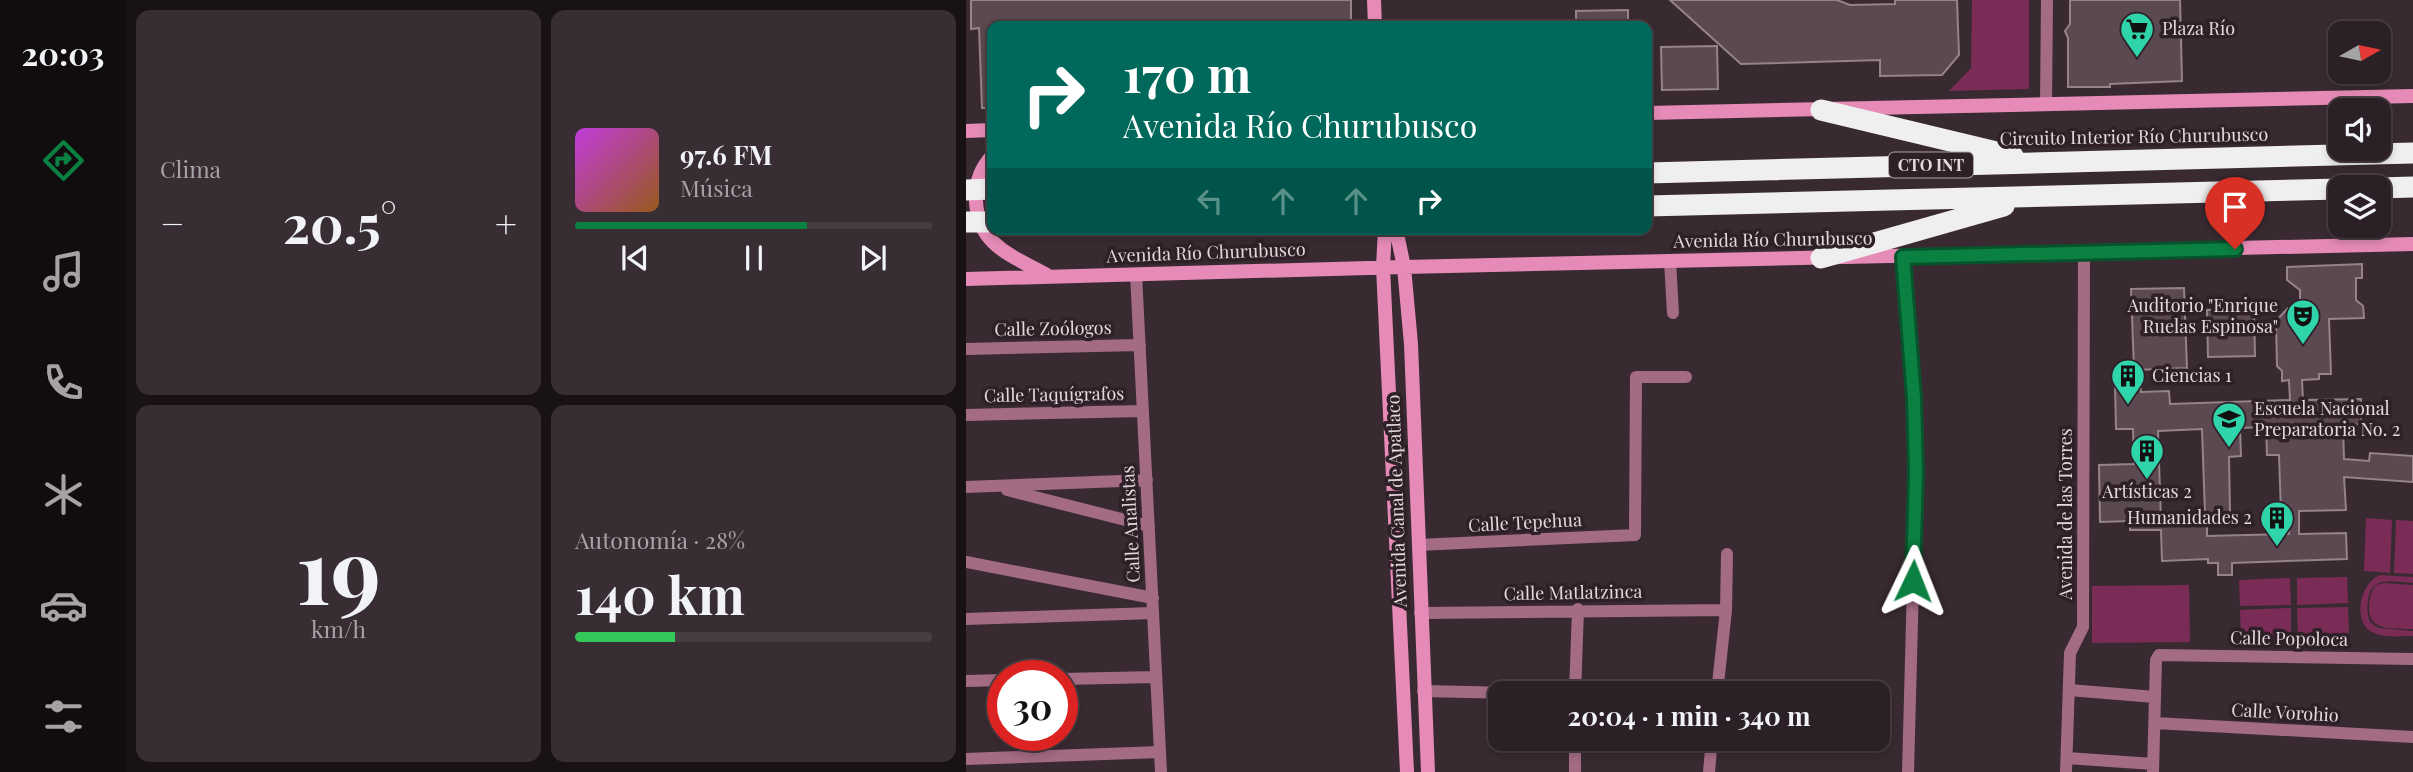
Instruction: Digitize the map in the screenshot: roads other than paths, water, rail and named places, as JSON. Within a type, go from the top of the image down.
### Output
[{"type":"highway","points":[[1821,110],[2039,162]]},
{"type":"highway","name":"Circuito Interior Río Churubusco","points":[[1652,173],[2413,153]]},
{"type":"highway","points":[[2391,188],[2413,187]]},
{"type":"highway","points":[[966,190],[987,189]]},
{"type":"highway","name":"CTO INT","points":[[1652,206],[2328,189]]},
{"type":"highway","points":[[1821,258],[2042,197]]},
{"type":"highway","points":[[966,222],[987,222]]},
{"type":"main road","points":[[1374,0],[1375,21]]},
{"type":"main road","points":[[1652,113],[2413,96]]},
{"type":"main road","points":[[966,131],[987,130]]},
{"type":"main road","points":[[987,163],[981,171],[976,189],[976,205],[982,229],[987,235]]},
{"type":"main road","points":[[987,235],[998,247],[1048,276]]},
{"type":"main road","name":"Avenida Canal de Apatlaco","points":[[1385,235],[1384,267],[1407,772]]},
{"type":"main road","name":"Avenida Canal de Apatlaco","points":[[1398,235],[1407,266],[1428,772]]},
{"type":"main road","points":[[1404,235],[1407,266]]},
{"type":"main road","name":"Avenida Río Churubusco","points":[[966,279],[1407,266],[2413,244]]},
{"type":"street","points":[[2046,105],[2047,0]]},
{"type":"street","name":"Avenida de las Torres","points":[[2066,772],[2070,653],[2083,627],[2084,253]]},
{"type":"street","points":[[1903,257],[1914,398],[1916,472],[1908,772]]},
{"type":"street","points":[[1670,261],[1673,313]]},
{"type":"street","name":"Calle Analistas","points":[[1136,274],[1161,772]]},
{"type":"street","name":"Calle Zoólogos","points":[[966,349],[1140,345]]},
{"type":"street","name":"Calle Tepehua","points":[[1418,545],[1635,535],[1636,377],[1686,377]]},
{"type":"street","name":"Calle Taquígrafos","points":[[966,415],[1143,411]]},
{"type":"street","points":[[966,487],[1147,480]]},
{"type":"street","points":[[992,487],[1149,526]]},
{"type":"street","points":[[1718,681],[1726,610],[1727,554]]},
{"type":"street","points":[[966,562],[1153,598]]},
{"type":"street","points":[[1576,681],[1578,609]]},
{"type":"street","name":"Calle Matlatzinca","points":[[1420,612],[1726,610]]},
{"type":"street","points":[[966,619],[1153,613]]},
{"type":"street","name":"Calle Popoloca","points":[[2155,697],[2157,660],[2159,655],[2165,653],[2413,659]]},
{"type":"street","points":[[1078,679],[1156,677]]},
{"type":"street","points":[[966,681],[987,680]]},
{"type":"street","points":[[2067,758],[2153,768],[2155,723],[2155,697],[2069,690]]},
{"type":"street","points":[[1423,691],[1488,692]]},
{"type":"street","name":"Calle Vorohio","points":[[2155,723],[2413,737]]},
{"type":"street","points":[[1575,751],[1575,772]]},
{"type":"street","points":[[1709,772],[1711,751]]},
{"type":"street","points":[[966,759],[1160,752]]},
{"type":"place","name":"Plaza Río","points":[[2137,59]]},
{"type":"place","name":"Auditorio \"Enrique Ruelas Espinosa\"","points":[[2303,346]]},
{"type":"place","name":"Ciencias 1","points":[[2128,406]]},
{"type":"place","name":"Escuela Nacional Preparatoria No. 2","points":[[2229,449]]},
{"type":"place","name":"Artísticas 2","points":[[2147,481]]},
{"type":"place","name":"Humanidades 2","points":[[2277,548]]}]
